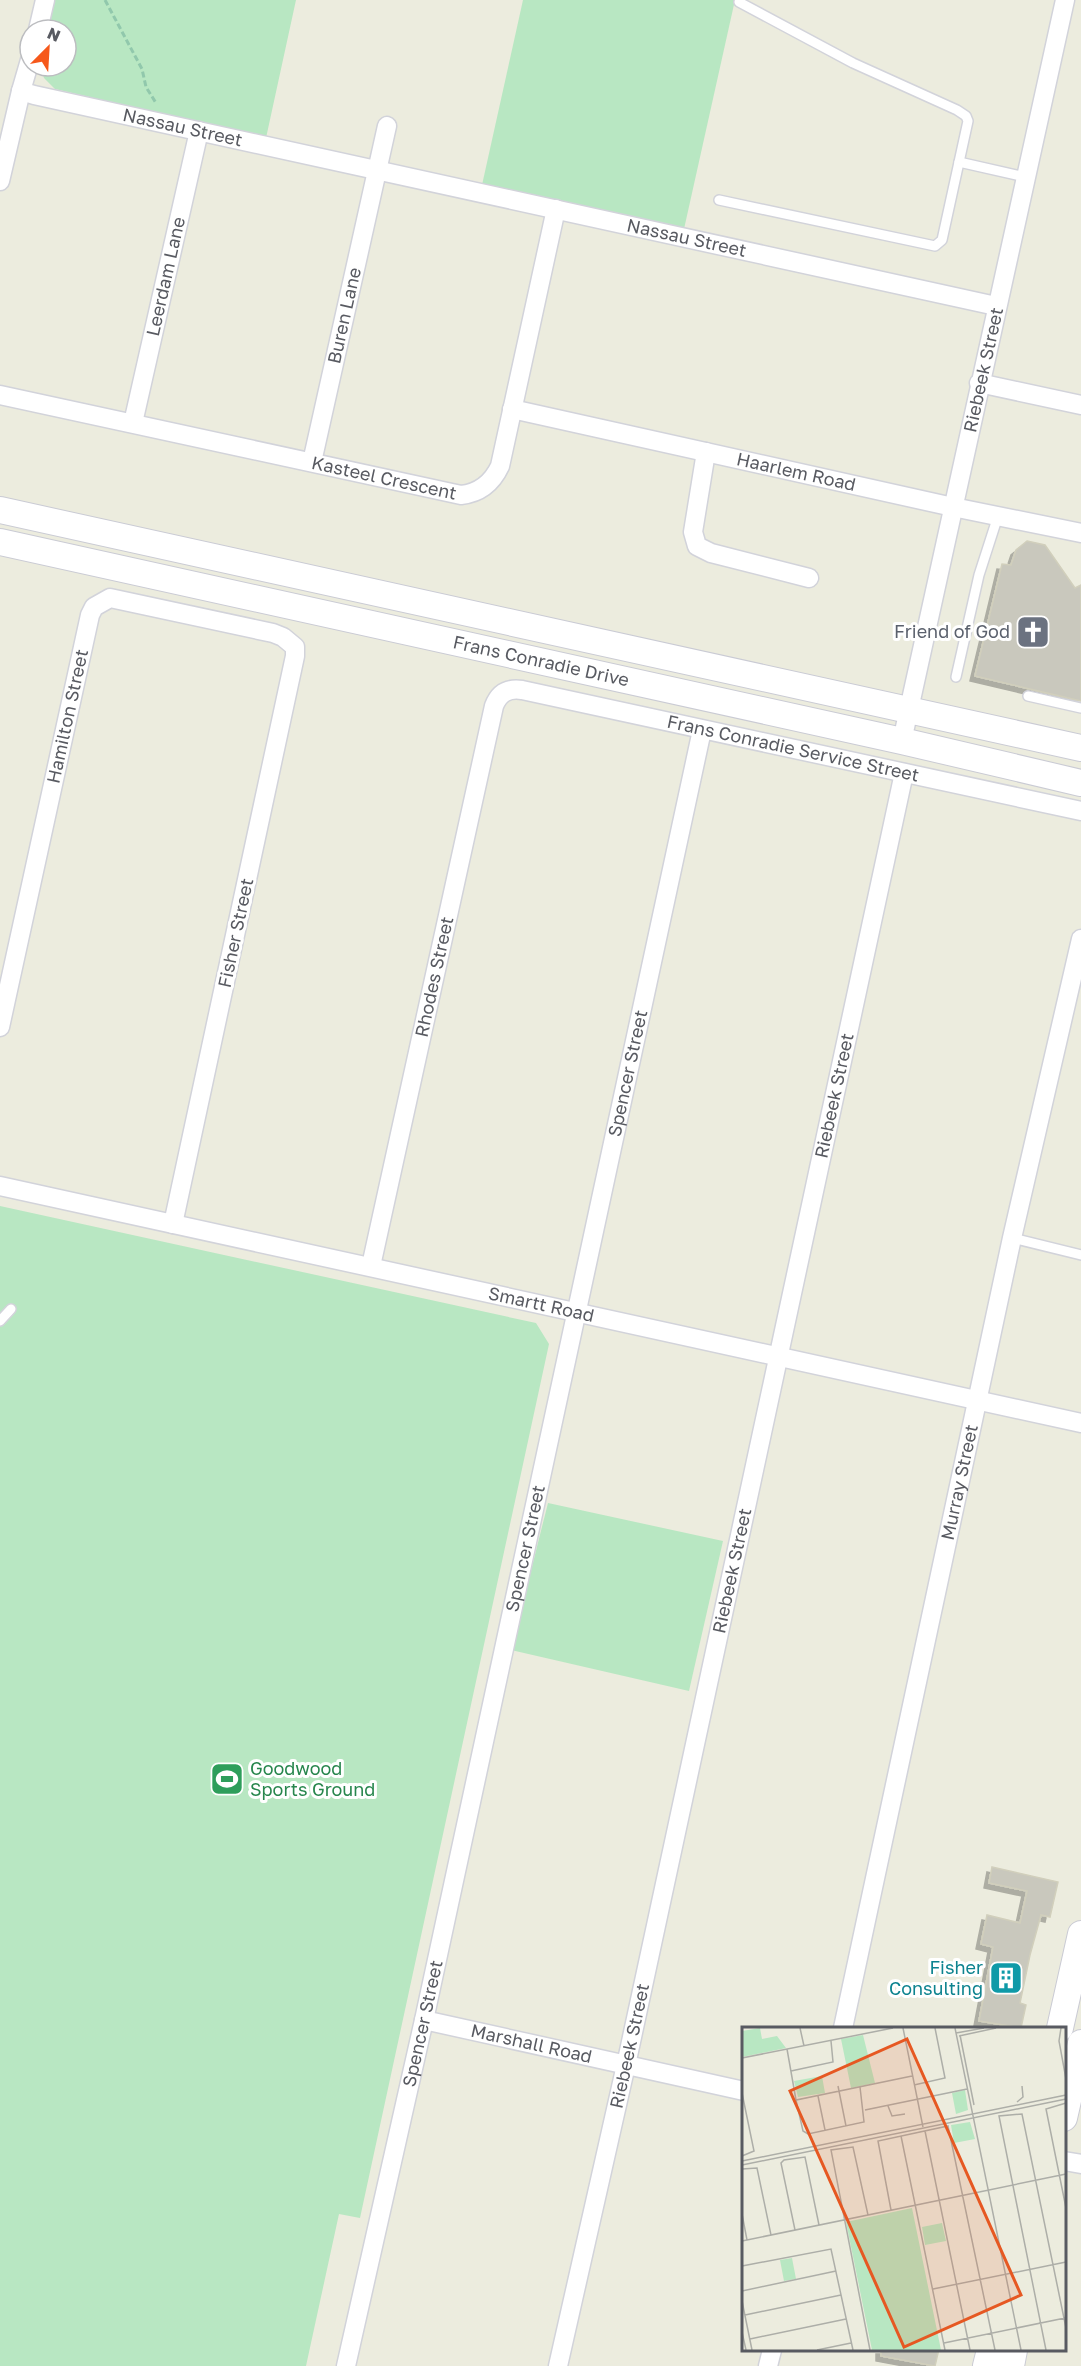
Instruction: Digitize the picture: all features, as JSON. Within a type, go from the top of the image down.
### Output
[{"type":"main road","name":"Frans Conradie Drive","points":[[0,510],[1081,748]]},
{"type":"main road","name":"Frans Conradie Drive","points":[[0,542],[902,741],[1081,783]]},
{"type":"main road","points":[[1060,2027],[1081,1934]]},
{"type":"main road","points":[[1066,2113],[1081,2043]]},
{"type":"main road","points":[[986,2366],[990,2351]]},
{"type":"main road","points":[[1011,2366],[1014,2351]]},
{"type":"street","points":[[41,18],[45,0]]},
{"type":"street","name":"Riebeek Street","points":[[902,741],[1065,0]]},
{"type":"street","points":[[0,181],[25,78]]},
{"type":"street","name":"Nassau Street","points":[[21,91],[996,306]]},
{"type":"street","points":[[376,170],[387,126]]},
{"type":"street","name":"Leerdam Lane","points":[[133,423],[199,131]]},
{"type":"street","name":"Buren Lane","points":[[312,462],[376,170]]},
{"type":"street","name":"Kasteel Crescent","points":[[0,394],[461,495],[469,494],[484,488],[496,474],[513,409],[556,209]]},
{"type":"street","points":[[979,383],[1081,405]]},
{"type":"street","name":"Haarlem Road","points":[[513,409],[953,507],[1081,533]]},
{"type":"street","points":[[706,452],[693,532],[698,546],[711,553],[809,578]]},
{"type":"street","name":"Hamilton Street","points":[[0,1027],[90,615],[94,607],[110,598],[273,633],[291,642]]},
{"type":"street","name":"Fisher Street","points":[[173,1224],[295,656],[295,647],[291,642]]},
{"type":"street","name":"Frans Conradie Service Street","points":[[504,692],[522,690],[1081,811]]},
{"type":"street","name":"Rhodes Street","points":[[371,1266],[494,706],[504,692]]},
{"type":"street","name":"Spencer Street","points":[[346,2366],[702,730]]},
{"type":"street","name":"Riebeek Street","points":[[558,2366],[626,2065],[904,773]]},
{"type":"street","name":"Murray Street","points":[[843,2027],[1012,1238],[1081,939]]},
{"type":"street","name":"Smartt Road","points":[[0,1186],[1081,1423]]},
{"type":"street","name":"Marshall Road","points":[[423,2020],[742,2091]]},
{"type":"street","points":[[1066,2161],[1081,2164]]},
{"type":"street","points":[[768,2366],[772,2351]]},
{"type":"lane","points":[[719,200],[935,246],[942,240],[968,121],[963,113],[853,63],[740,2]]},
{"type":"lane","points":[[959,162],[1025,177]]},
{"type":"lane","points":[[956,677],[979,575],[998,516]]},
{"type":"lane","points":[[1028,696],[1081,708]]},
{"type":"lane","points":[[1012,1238],[1081,1254]]},
{"type":"lane","points":[[0,1321],[10,1309]]},
{"type":"path","points":[[105,0],[142,69],[146,87],[161,111]]},
{"type":"green space","points":[[53,0],[296,0],[266,138],[55,89],[44,78],[78,78],[78,18],[49,18]]},
{"type":"green space","points":[[523,0],[735,0],[684,229],[482,185]]},
{"type":"green space","name":"Goodwood Sports Ground","points":[[0,1206],[536,1323],[549,1344],[360,2218],[339,2214],[306,2366],[0,2366]]},
{"type":"green space","points":[[548,1503],[723,1541],[689,1691],[511,1650]]},
{"type":"building","name":"Friend of God","points":[[1027,541],[1045,545],[1075,588],[1081,585],[1081,701],[975,676],[1002,564],[1011,565],[1016,550]]},
{"type":"building","points":[[992,1867],[1058,1882],[1050,1917],[1041,1915],[1030,1955],[1020,2003],[1026,2005],[1021,2027],[979,2021],[993,1947],[981,1944],[987,1915],[1020,1923],[1027,1891],[989,1883]]},
{"type":"building","points":[[881,2351],[939,2351],[935,2366],[881,2356]]},
{"type":"place","name":"Friend of God","points":[[1033,632]]},
{"type":"place","name":"Goodwood Sports Ground","points":[[227,1779]]},
{"type":"place","name":"Fisher Consulting","points":[[1006,1978]]}]
